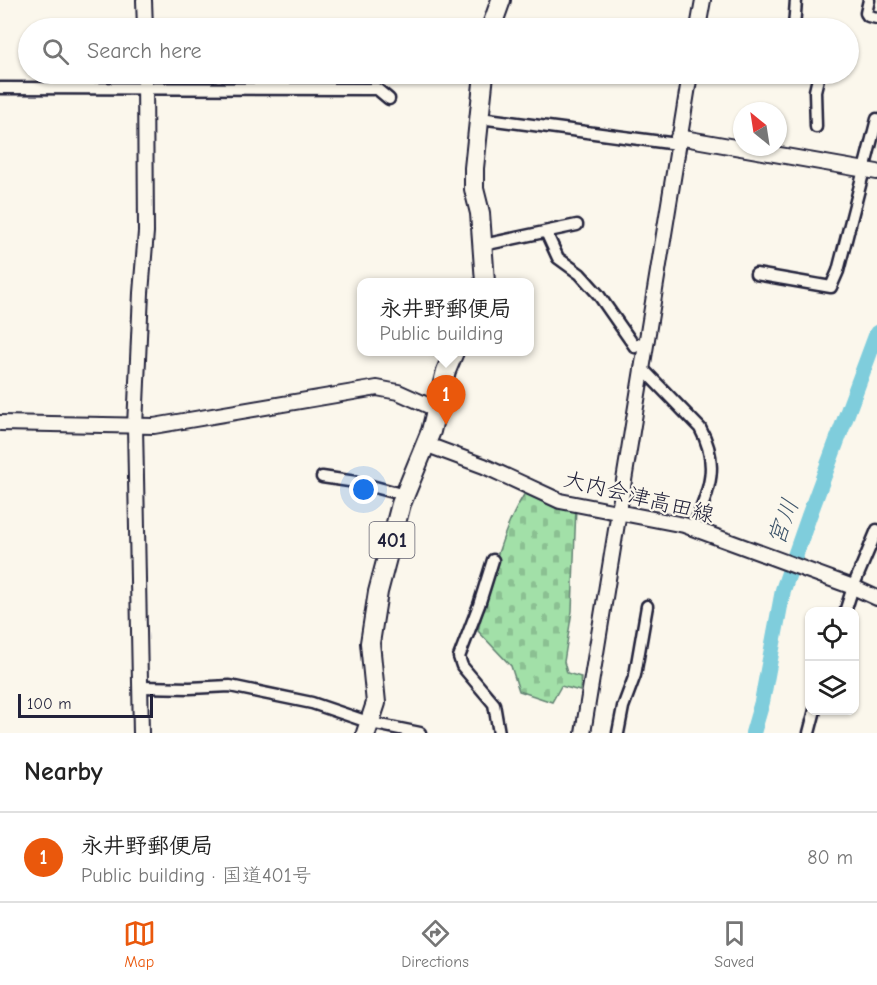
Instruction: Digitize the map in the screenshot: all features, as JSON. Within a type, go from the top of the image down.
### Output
[{"type":"highway","points":[[495,18],[501,0]]},
{"type":"highway","points":[[483,84],[474,168],[474,189],[480,213],[484,278]]},
{"type":"highway","name":"401","points":[[369,728],[376,704],[375,675],[370,652],[372,621],[405,495],[431,431],[452,356]]},
{"type":"street","points":[[144,0],[145,18]]},
{"type":"street","points":[[700,18],[703,0]]},
{"type":"street","points":[[795,18],[796,0]]},
{"type":"street","points":[[869,0],[866,13],[877,18]]},
{"type":"street","points":[[141,733],[135,426],[146,232],[145,84]]},
{"type":"street","points":[[582,733],[688,84]]},
{"type":"street","points":[[816,127],[817,84]]},
{"type":"street","points":[[0,88],[378,89],[389,99]]},
{"type":"street","points":[[480,118],[677,141],[870,171]]},
{"type":"street","points":[[756,274],[831,287],[870,171],[877,119]]},
{"type":"street","points":[[483,245],[577,225]]},
{"type":"street","points":[[546,232],[558,258],[580,274],[635,347],[645,341]]},
{"type":"street","points":[[641,367],[706,437],[712,464],[712,477],[693,529]]},
{"type":"street","points":[[0,423],[154,426],[377,388],[398,392],[436,409]]},
{"type":"street","name":"大内会津高田線","points":[[425,444],[484,466],[560,501],[618,511],[693,529],[853,587],[877,598]]},
{"type":"street","points":[[322,477],[356,482],[405,495]]},
{"type":"street","points":[[847,607],[853,587],[877,530]]},
{"type":"street","points":[[493,560],[459,657],[462,666],[494,704],[499,733]]},
{"type":"street","points":[[618,733],[621,714],[635,675],[647,606]]},
{"type":"street","points":[[141,687],[230,686],[312,703],[369,728],[420,733]]},
{"type":"street","points":[[809,733],[814,715]]},
{"type":"green space","points":[[525,493],[576,506],[572,611],[564,662],[567,673],[581,677],[580,691],[561,686],[552,702],[519,691],[511,666],[478,631],[491,578],[508,525]]},
{"type":"waterway","name":"宮川","points":[[753,733],[762,702],[783,590],[877,333]]},
{"type":"place","name":"永井野郵便局","points":[[446,425]]}]
